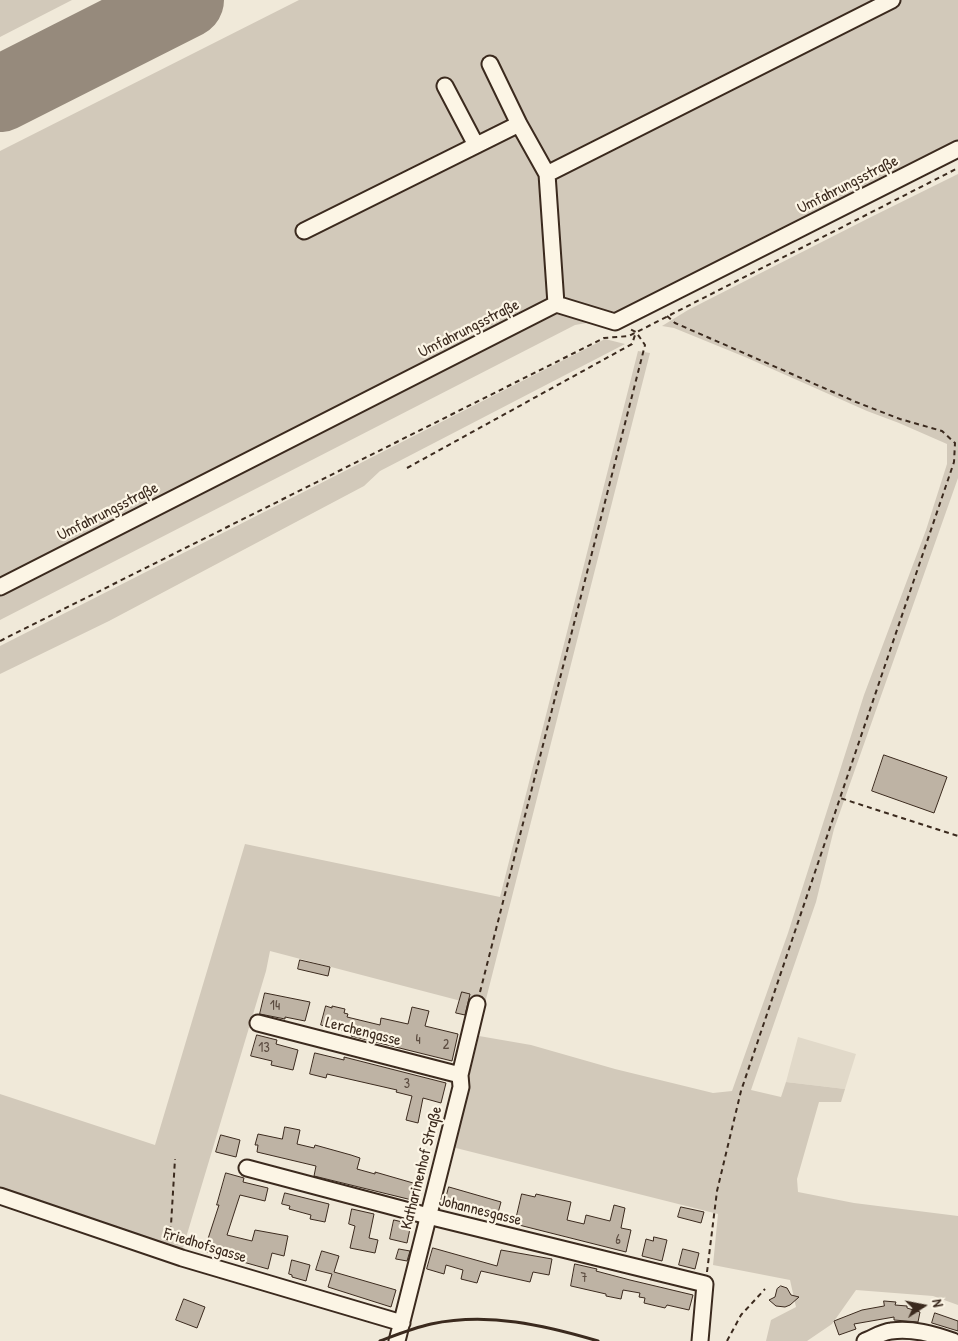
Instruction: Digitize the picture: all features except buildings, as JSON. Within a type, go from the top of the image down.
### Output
[{"type":"street","points":[[547,174],[892,0]]},
{"type":"street","points":[[490,64],[519,124],[547,174],[556,304]]},
{"type":"street","points":[[446,86],[476,145]]},
{"type":"street","points":[[304,230],[519,124]]},
{"type":"street","name":"Umfahrungsstraße","points":[[0,587],[556,304],[615,322],[958,149]]},
{"type":"street","name":"Katharinenhof Straße","points":[[397,1341],[461,1087],[460,1075],[477,1004]]},
{"type":"street","name":"Lerchengasse","points":[[258,1023],[460,1075]]},
{"type":"street","name":"Johannesgasse","points":[[247,1168],[428,1216],[705,1284]]},
{"type":"street","name":"Friedhofsgasse","points":[[0,1196],[164,1252],[402,1323]]},
{"type":"street","points":[[700,1341],[705,1284]]},
{"type":"street","points":[[865,1341],[889,1331],[909,1330],[933,1334],[953,1341]]},
{"type":"path","points":[[0,641],[604,338],[629,336],[958,168]]},
{"type":"path","points":[[667,316],[675,323],[856,402],[900,419],[942,430],[955,443],[954,462],[741,1091],[717,1191],[705,1284]]},
{"type":"path","points":[[407,468],[632,344],[636,332]]},
{"type":"path","points":[[477,1004],[646,345],[636,332]]},
{"type":"path","points":[[840,798],[958,836]]},
{"type":"path","points":[[164,1252],[171,1225],[175,1159]]},
{"type":"path","points":[[726,1341],[741,1316],[765,1289]]},
{"type":"shaded area","points":[[0,0],[72,0],[0,37]]},
{"type":"shaded area","points":[[299,0],[958,0],[958,144],[616,318],[575,325],[0,620],[0,151]]},
{"type":"shaded area","points":[[958,174],[958,478],[834,829],[816,902],[751,1090],[781,1097],[786,1082],[845,1089],[841,1102],[819,1102],[797,1179],[798,1192],[854,1203],[958,1216],[958,1305],[933,1296],[856,1290],[832,1324],[807,1341],[766,1341],[771,1320],[796,1307],[790,1280],[713,1265],[718,1214],[452,1147],[479,1036],[531,1045],[615,1069],[713,1093],[732,1091],[788,933],[864,695],[926,530],[947,464],[947,444],[745,357],[674,328],[662,326],[688,310]]},
{"type":"shaded area","points":[[605,339],[625,344],[380,471],[364,486],[109,621],[0,674],[0,646]]},
{"type":"shaded area","points":[[638,351],[650,353],[484,1007],[270,951],[266,971],[182,1251],[0,1191],[0,1094],[155,1145],[245,844],[500,897]]},
{"type":"shaded area","points":[[798,1037],[856,1054],[845,1089],[786,1082]]},
{"type":"taxiway","points":[[0,79],[11,79],[52,68]]},
{"type":"runway","points":[[0,94],[186,0]]},
{"type":"railway","points":[[380,1341],[431,1324],[474,1319],[536,1325],[598,1341]]}]
